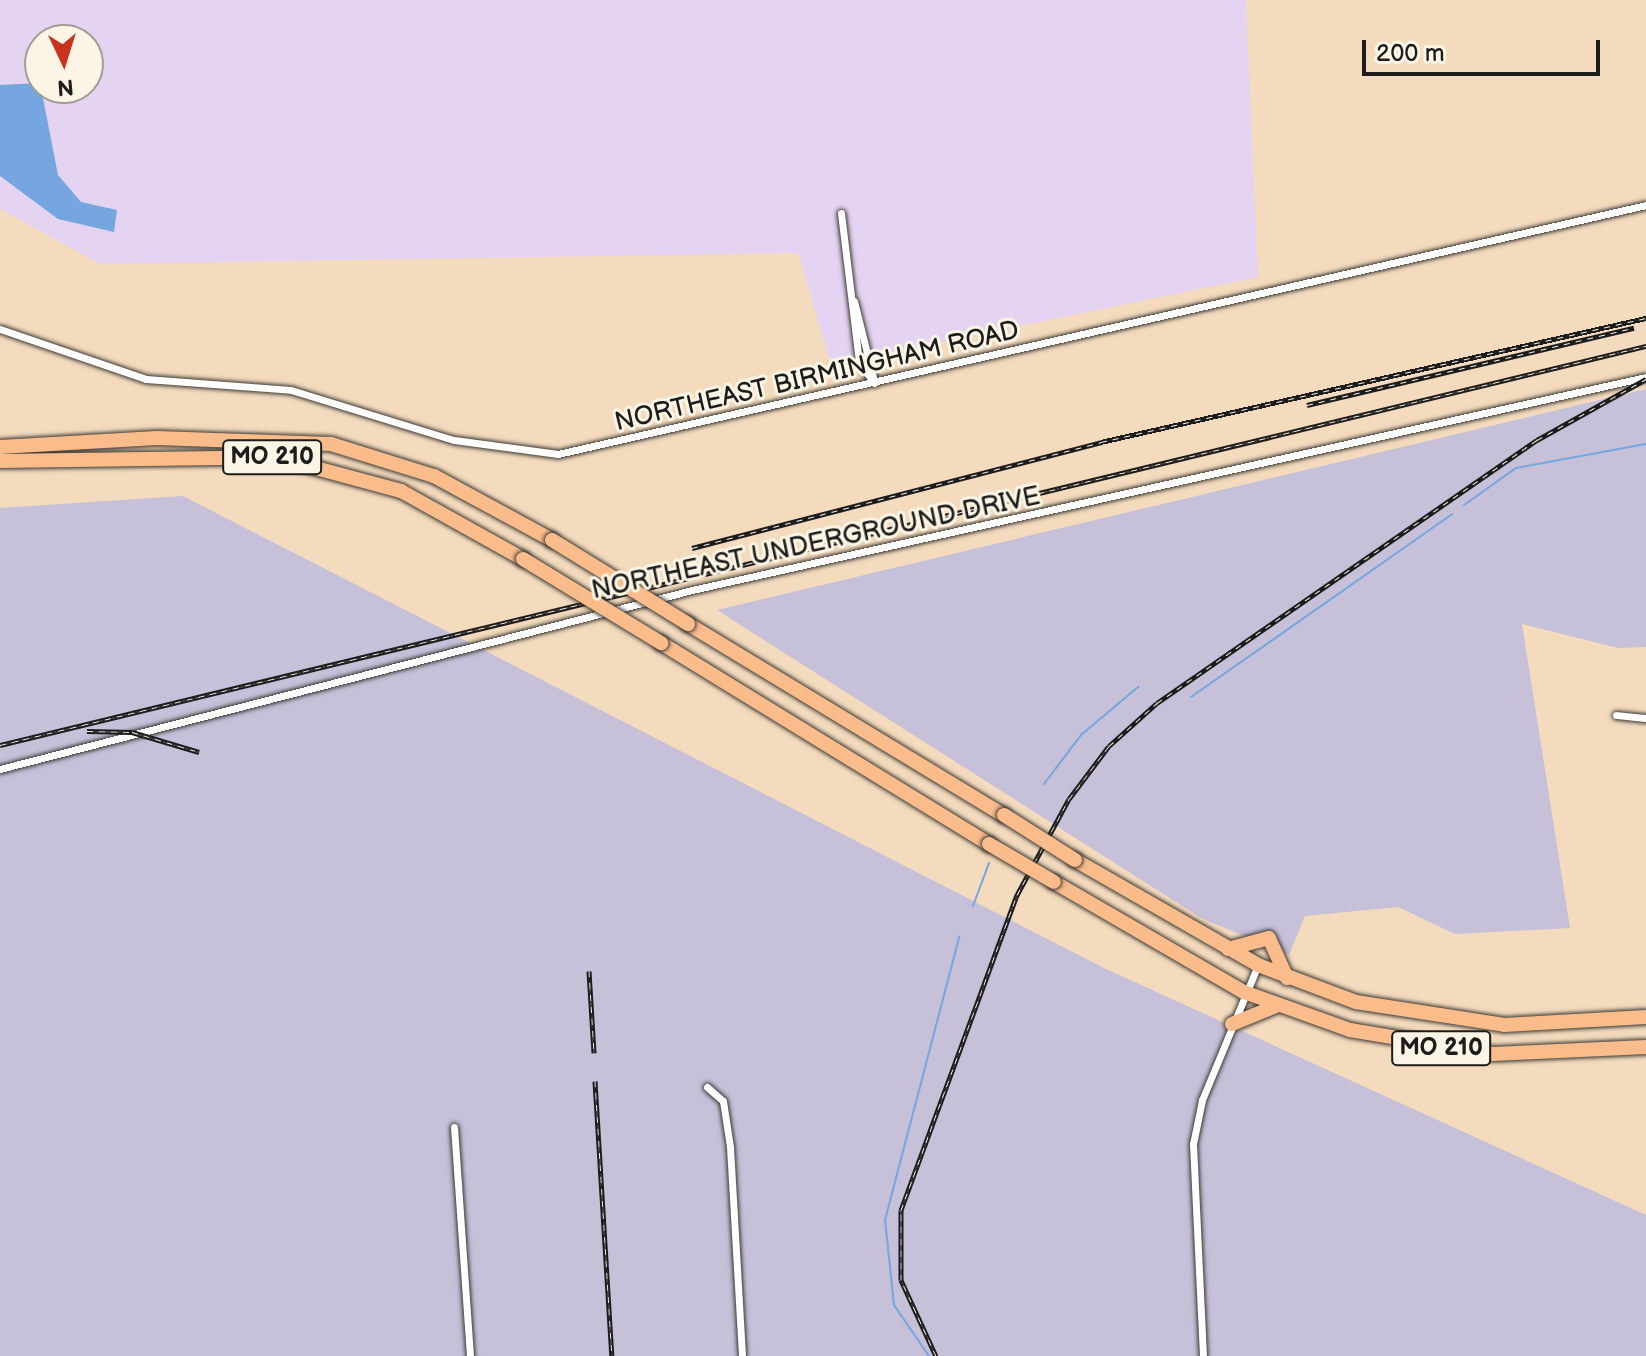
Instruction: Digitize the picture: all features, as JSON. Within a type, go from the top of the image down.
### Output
[{"type":"highway","points":[[0,436],[27,445]]},
{"type":"highway","name":"MO 210","points":[[0,447],[157,438],[331,444],[434,476],[552,540],[1075,860],[1225,949],[1258,965],[1375,1006],[1460,1022],[1547,1026],[1646,1017]]},
{"type":"highway","name":"MO 210","points":[[7,461],[200,454],[314,464],[401,491],[523,559],[989,844],[1244,992],[1364,1034],[1478,1053],[1646,1047]]},
{"type":"highway","points":[[0,469],[7,461]]},
{"type":"highway","points":[[1225,949],[1269,938],[1288,978]]},
{"type":"highway","points":[[1232,1024],[1277,1006]]},
{"type":"street","name":"NORTHEAST BIRMINGHAM ROAD","points":[[0,329],[146,379],[291,390],[522,454],[595,449],[1646,205]]},
{"type":"street","points":[[841,213],[859,362],[874,383]]},
{"type":"street","points":[[854,301],[873,355],[874,383]]},
{"type":"street","name":"NORTHEAST UNDERGROUND DRIVE","points":[[0,769],[677,593],[1646,377]]},
{"type":"street","points":[[1616,715],[1646,718]]},
{"type":"street","points":[[1203,1356],[1193,1144],[1232,1024],[1258,965]]},
{"type":"street","points":[[707,1087],[723,1101],[730,1147],[742,1356]]},
{"type":"street","points":[[454,1127],[470,1356]]},
{"type":"shaded area","points":[[0,0],[1246,0],[1258,277],[831,365],[798,253],[100,264],[0,209]]},
{"type":"shaded area","points":[[1646,389],[1646,647],[1618,648],[1522,624],[1570,928],[1455,934],[1398,907],[1305,916],[1289,955],[1201,918],[717,610]]},
{"type":"shaded area","points":[[183,496],[1104,968],[1646,1215],[1646,1356],[0,1356],[0,508]]},
{"type":"water","points":[[24,84],[24,104],[44,104],[58,175],[81,202],[117,210],[114,232],[58,219],[0,176],[0,85]]},
{"type":"waterway","points":[[1464,505],[1516,468],[1646,444]]},
{"type":"waterway","points":[[1191,697],[1452,514]]},
{"type":"waterway","points":[[1044,784],[1081,735],[1138,687]]},
{"type":"waterway","points":[[973,906],[989,863]]},
{"type":"waterway","points":[[929,1356],[894,1305],[885,1220],[959,937]]},
{"type":"railway","points":[[692,548],[1101,442],[1646,318]]},
{"type":"railway","points":[[1307,405],[1634,328]]},
{"type":"railway","points":[[0,745],[1646,346]]},
{"type":"railway","points":[[936,1356],[901,1280],[901,1210],[1017,895],[1069,799],[1109,746],[1157,703],[1537,440],[1646,379]]},
{"type":"railway","points":[[87,731],[132,732],[199,752]]},
{"type":"railway","points":[[589,971],[594,1053]]},
{"type":"railway","points":[[595,1081],[612,1356]]}]
